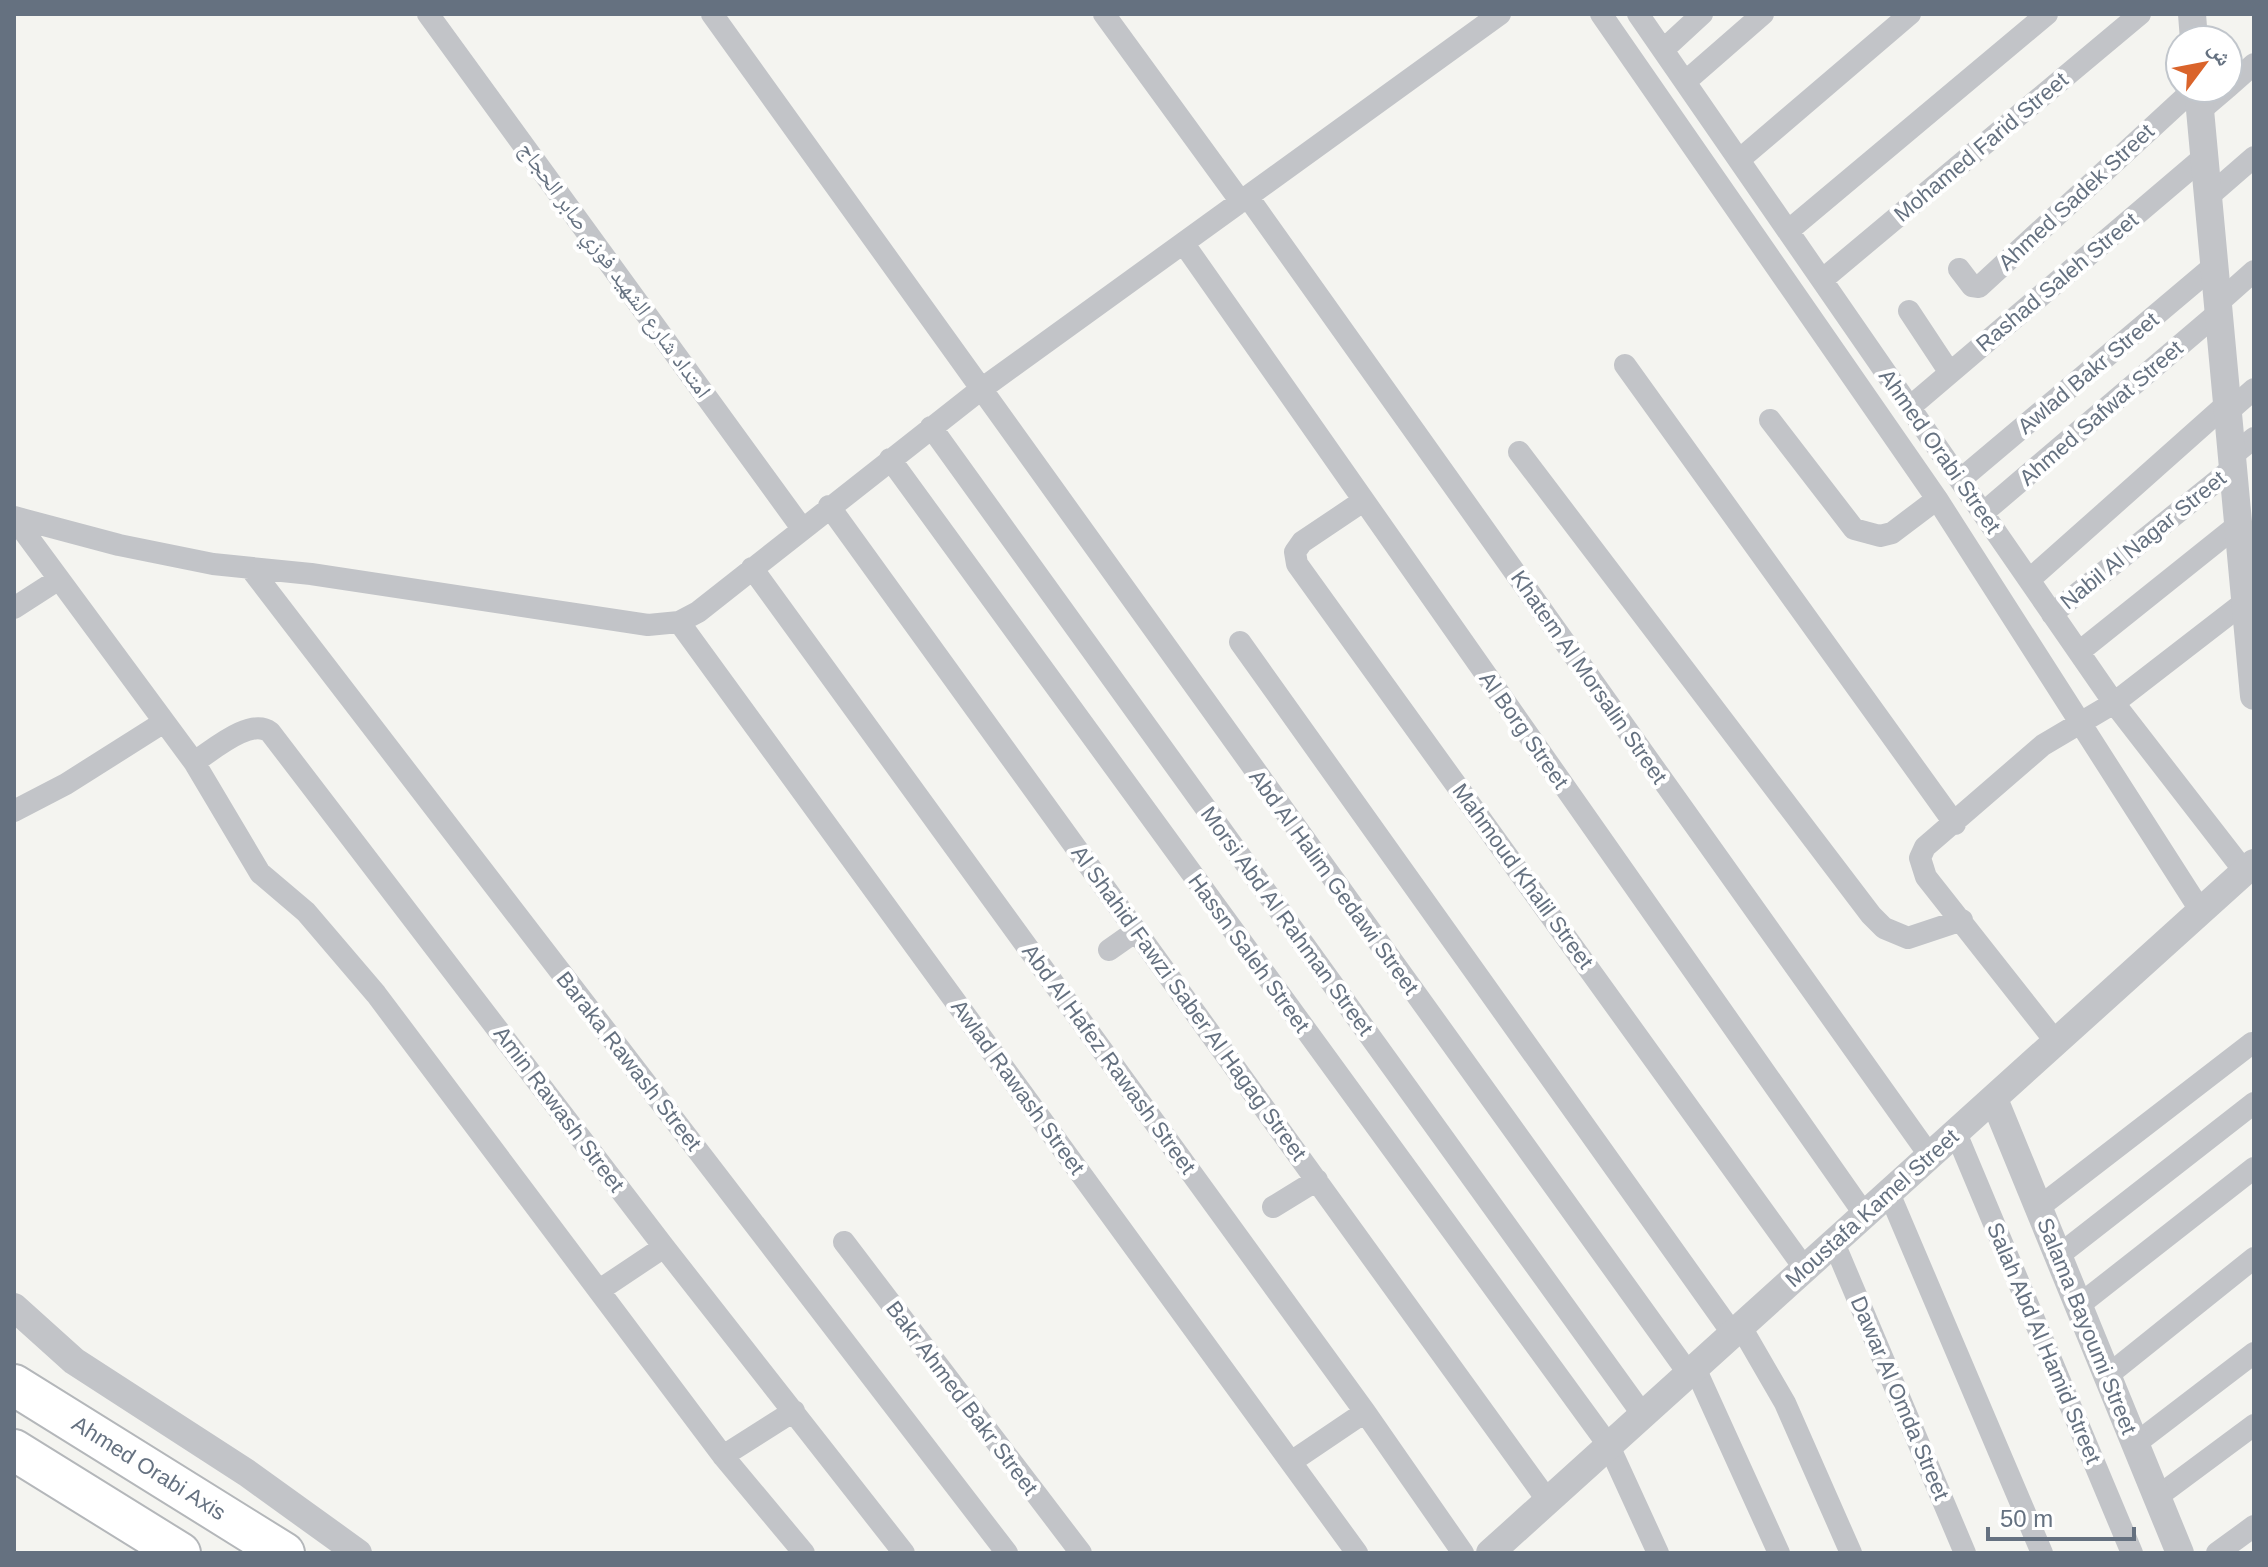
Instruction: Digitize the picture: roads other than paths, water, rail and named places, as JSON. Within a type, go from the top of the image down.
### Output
[{"type":"highway","name":"Ahmed Orabi Axis","points":[[14,1385],[284,1553]]},
{"type":"highway","points":[[14,1450],[180,1553]]},
{"type":"street","name":"امتداد شارع الشهيد فوزي صابر الحجاج","points":[[428,14],[801,527]]},
{"type":"street","name":"Abd Al Halim Gedawi Street","points":[[712,14],[980,390],[1692,1371],[1779,1553]]},
{"type":"street","name":"Khatem Al Morsalin Street","points":[[1104,14],[1245,200],[1930,1156]]},
{"type":"street","points":[[14,518],[119,545],[251,569],[311,574],[648,625],[679,622],[698,612],[801,527],[980,390],[1500,14]]},
{"type":"street","points":[[1601,14],[1937,499],[2202,913]]},
{"type":"street","name":"Ahmed Orabi Street","points":[[1638,14],[2114,703],[2251,871]]},
{"type":"street","points":[[1663,50],[1702,14]]},
{"type":"street","points":[[1685,82],[1763,14]]},
{"type":"street","points":[[1739,160],[1910,14]]},
{"type":"street","points":[[1788,231],[2047,14]]},
{"type":"street","name":"Mohamed Farid Street","points":[[1822,280],[2140,14]]},
{"type":"street","name":"Ahmed Sadek Street","points":[[1959,269],[1972,286],[1979,287],[2189,104]]},
{"type":"street","points":[[2199,104],[2229,406],[2241,453],[2246,601],[2254,696]]},
{"type":"street","name":"Rashad Saleh Street","points":[[1910,407],[2204,157]]},
{"type":"street","points":[[2208,197],[2254,157]]},
{"type":"street","name":"Al Borg Street","points":[[1184,244],[1865,1215]]},
{"type":"street","name":"Awlad Bakr Street","points":[[1960,480],[2215,265]]},
{"type":"street","name":"Ahmed Safwat Street","points":[[1983,513],[2218,307],[2254,271]]},
{"type":"street","points":[[1909,311],[1950,373]]},
{"type":"street","points":[[1625,365],[1955,824]]},
{"type":"street","points":[[2029,580],[2229,406],[2254,389]]},
{"type":"street","points":[[1770,420],[1854,529],[1880,536],[1892,533],[1937,499]]},
{"type":"street","name":"Morsi Abd Al Rahman Street","points":[[931,427],[1643,1415]]},
{"type":"street","points":[[1519,452],[1871,915],[1896,935],[1908,938],[1962,920]]},
{"type":"street","name":"Nabil Al Nagar Street","points":[[2052,614],[2241,453]]},
{"type":"street","name":"Hassn Saleh Street","points":[[890,459],[1609,1446],[1658,1553]]},
{"type":"street","name":"Mahmoud Khalil Street","points":[[1363,501],[1302,542],[1295,552],[1297,564],[1805,1269]]},
{"type":"street","name":"Al Shahid Fawzi Saber Al Hagag Street","points":[[829,506],[1548,1501]]},
{"type":"street","points":[[14,518],[194,762],[260,873],[306,912],[367,983],[601,1289],[723,1456],[804,1553]]},
{"type":"street","points":[[2079,652],[2245,530]]},
{"type":"street","name":"Abd Al Hafez Rawash Street","points":[[752,568],[1365,1412],[1463,1553]]},
{"type":"street","name":"Baraka Rawash Street","points":[[251,569],[1007,1553]]},
{"type":"street","points":[[14,608],[59,579]]},
{"type":"street","points":[[2056,1042],[1926,877],[1920,858],[1925,847],[2043,745],[2114,703],[2246,601]]},
{"type":"street","name":"Awlad Rawash Street","points":[[679,622],[1357,1553]]},
{"type":"street","points":[[1240,642],[1737,1330],[1785,1403],[1851,1553]]},
{"type":"street","points":[[14,811],[66,784],[164,722]]},
{"type":"street","name":"Amin Rawash Street","points":[[194,762],[249,729],[260,726],[270,732],[664,1247],[904,1553]]},
{"type":"street","name":"Moustafa Kamel Street","points":[[1490,1553],[2056,1042],[2251,871]]},
{"type":"street","points":[[1109,950],[1136,931]]},
{"type":"street","points":[[2038,1208],[2252,1043]]},
{"type":"street","name":"Salama Bayoumi Street","points":[[1994,1099],[2180,1553]]},
{"type":"street","points":[[2058,1256],[2254,1103]]},
{"type":"street","name":"Salah Abd Al Hamid Street","points":[[1956,1133],[2132,1553]]},
{"type":"street","points":[[2078,1306],[2254,1168]]},
{"type":"street","points":[[1273,1207],[1317,1180]]},
{"type":"street","points":[[1889,1193],[2042,1553]]},
{"type":"street","name":"Bakr Ahmed Bakr Street","points":[[844,1242],[1081,1553]]},
{"type":"street","name":"Dawar Al Omda Street","points":[[1834,1243],[1965,1553]]},
{"type":"street","points":[[601,1289],[664,1247]]},
{"type":"street","points":[[2107,1376],[2254,1258]]},
{"type":"street","points":[[14,1307],[74,1361],[247,1473],[358,1553]]},
{"type":"street","points":[[2135,1444],[2254,1353]]},
{"type":"street","points":[[723,1456],[794,1411]]},
{"type":"street","points":[[1291,1462],[1365,1412]]},
{"type":"street","points":[[2157,1497],[2254,1425]]},
{"type":"street","points":[[2217,1553],[2254,1526]]}]
